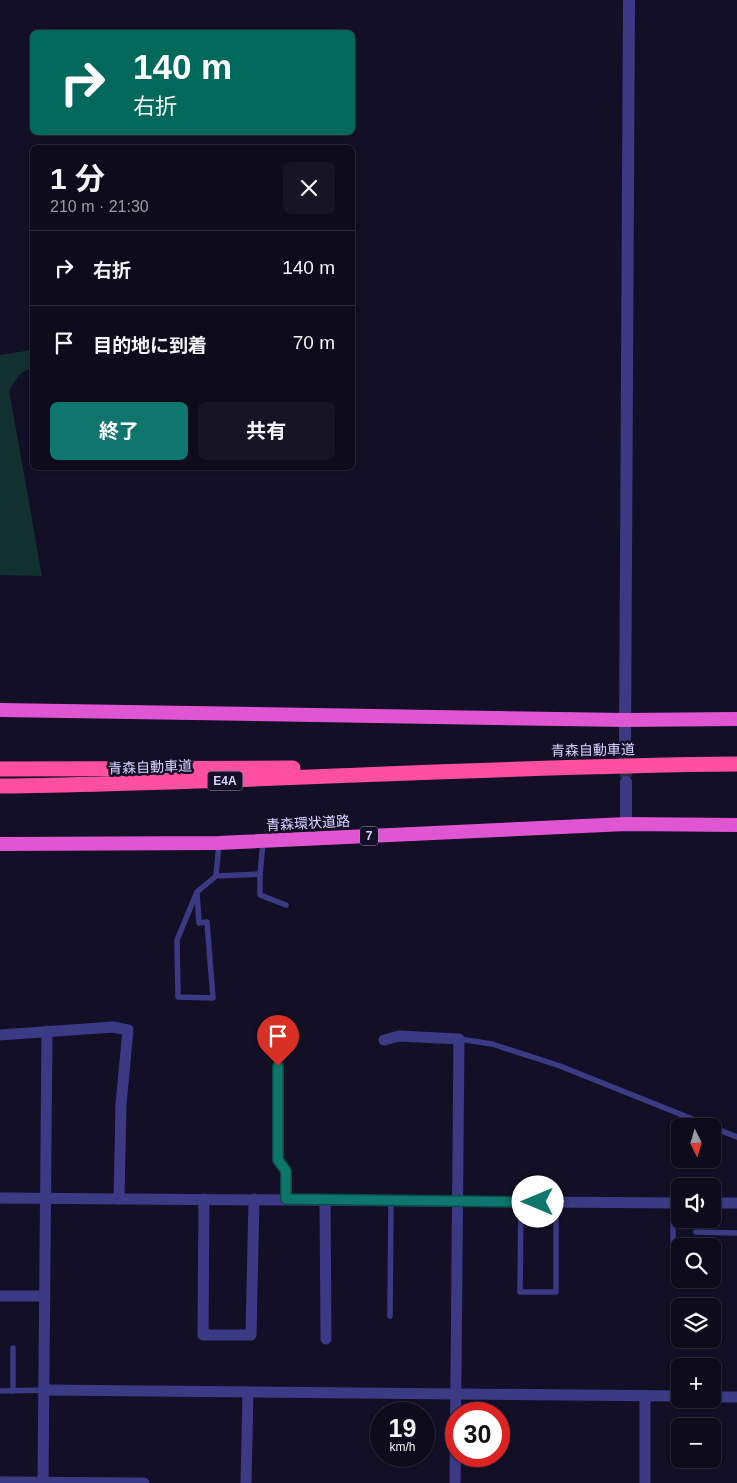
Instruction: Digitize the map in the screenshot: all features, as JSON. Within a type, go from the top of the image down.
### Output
[{"type":"highway","points":[[0,710],[624,720],[737,719]]},
{"type":"highway","name":"青森自動車道","points":[[0,769],[450,770],[737,764]]},
{"type":"highway","name":"青森自動車道","points":[[0,786],[228,781],[450,770]]},
{"type":"highway","name":"青森環状道路","points":[[0,844],[219,843],[626,824],[737,825]]},
{"type":"street","points":[[626,747],[624,720],[630,0]]},
{"type":"street","points":[[626,782],[626,824]]},
{"type":"street","points":[[0,1035],[114,1027],[128,1030],[121,1104],[119,1198]]},
{"type":"street","points":[[43,1482],[48,1031]]},
{"type":"street","points":[[384,1040],[399,1036],[459,1040],[456,1483]]},
{"type":"street","points":[[0,1198],[671,1203]]},
{"type":"street","points":[[204,1199],[203,1335],[251,1334],[254,1199]]},
{"type":"street","points":[[325,1200],[326,1339]]},
{"type":"street","points":[[721,1203],[737,1202]]},
{"type":"street","points":[[0,1296],[45,1296]]},
{"type":"street","points":[[45,1390],[671,1396]]},
{"type":"street","points":[[246,1483],[248,1392]]},
{"type":"street","points":[[645,1396],[645,1483]]},
{"type":"street","points":[[721,1397],[737,1397]]},
{"type":"street","points":[[0,1482],[144,1483]]},
{"type":"lane","points":[[263,841],[260,896],[286,905]]},
{"type":"lane","points":[[216,876],[219,843]]},
{"type":"lane","points":[[197,892],[199,923],[207,922],[213,998],[178,997],[177,940],[197,892],[216,876],[260,874]]},
{"type":"lane","points":[[459,1040],[492,1044],[560,1066],[689,1118]]},
{"type":"lane","points":[[278,1066],[278,1160],[286,1171],[286,1199]]},
{"type":"lane","points":[[721,1131],[737,1137]]},
{"type":"lane","points":[[390,1316],[391,1201]]},
{"type":"lane","points":[[521,1202],[520,1292],[556,1292],[556,1202]]},
{"type":"lane","points":[[696,1232],[737,1233]]},
{"type":"lane","points":[[13,1348],[13,1391]]},
{"type":"lane","points":[[0,1391],[45,1390]]},
{"type":"green space","points":[[30,350],[30,369],[21,373],[9,390],[42,576],[0,575],[0,355]]},
{"type":"tunnel","points":[[625,747],[626,782]]},
{"type":"route","points":[[278,1066],[278,1160],[286,1171],[286,1199],[538,1202]]}]
